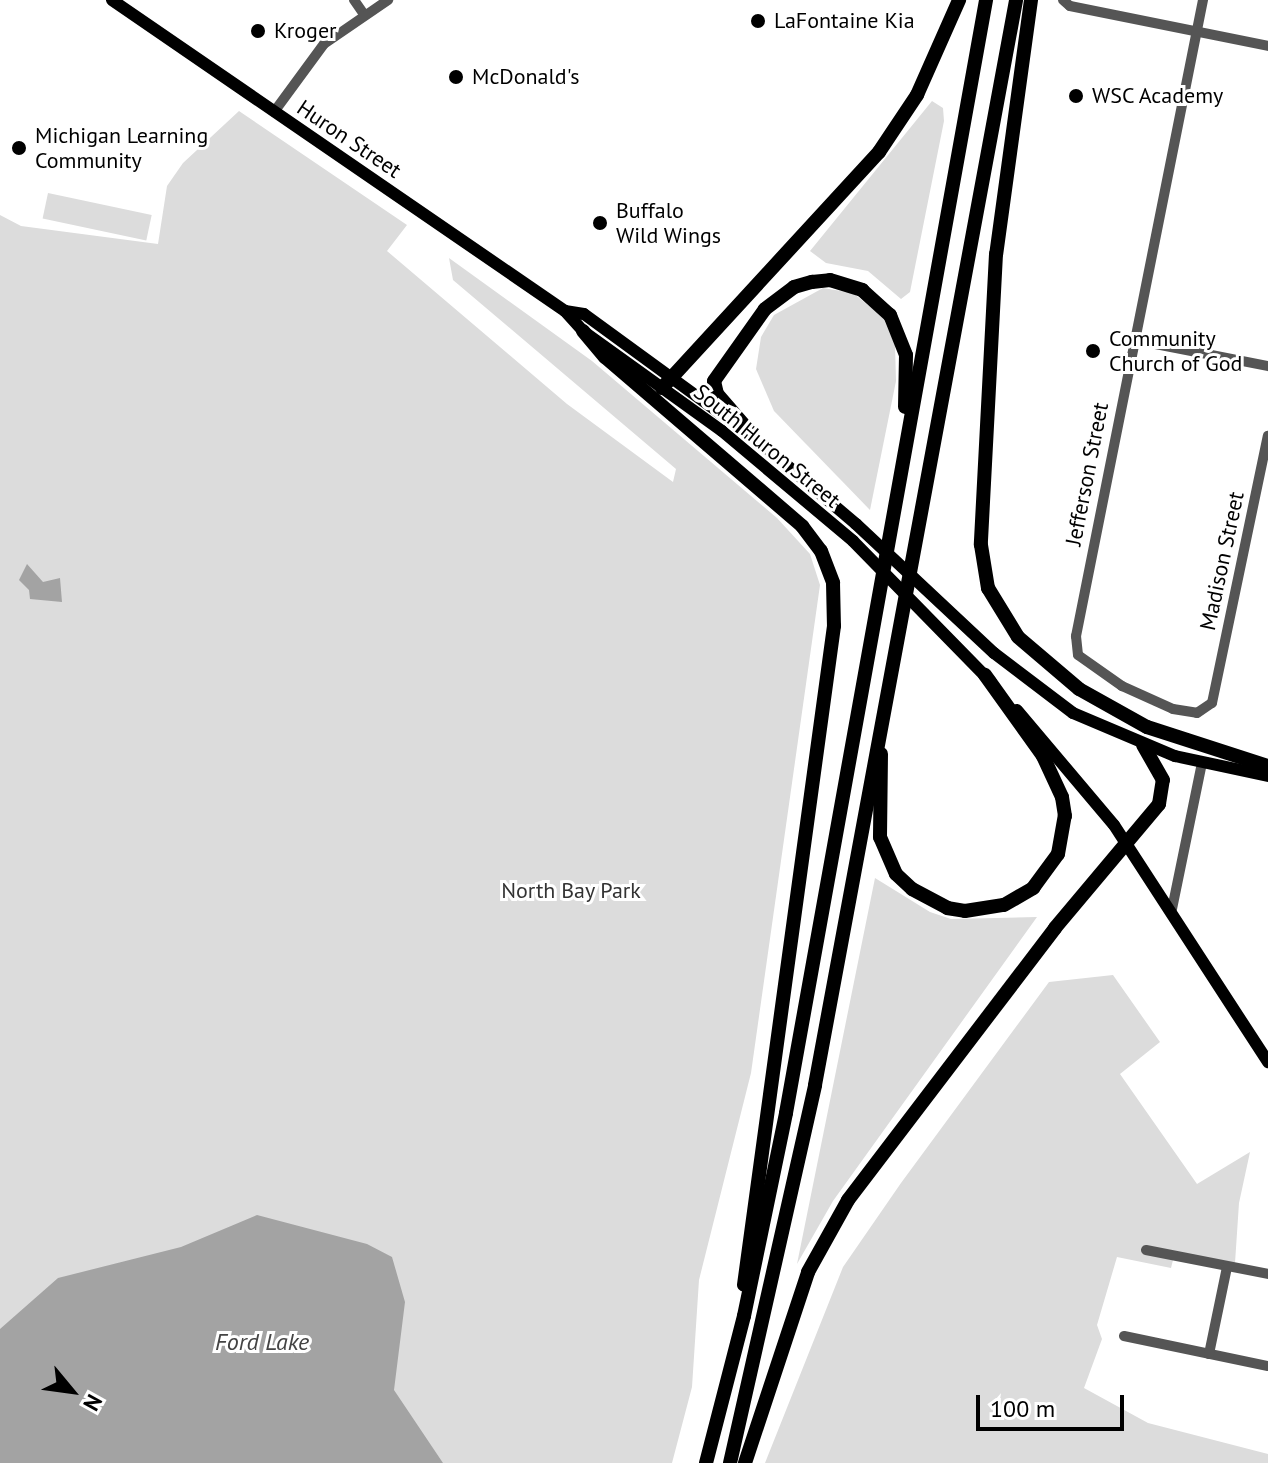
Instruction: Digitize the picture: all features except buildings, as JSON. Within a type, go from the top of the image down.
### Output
[{"type":"highway","points":[[662,388],[879,152],[917,95],[959,0]]},
{"type":"highway","points":[[706,1463],[744,1316],[786,1113],[986,0]]},
{"type":"highway","points":[[730,1463],[787,1221],[1016,0]]},
{"type":"highway","points":[[1031,0],[996,254],[981,545],[988,588],[1018,637],[1079,689],[1147,727],[1268,766]]},
{"type":"highway","points":[[757,440],[717,394],[717,373],[776,298],[794,287],[830,280],[862,290],[897,326],[906,355],[906,437]]},
{"type":"highway","points":[[583,331],[605,357],[802,526],[821,551],[833,583],[834,626],[768,1120],[744,1260],[744,1316]]},
{"type":"highway","points":[[880,730],[880,837],[896,874],[947,908],[986,910],[1020,898],[1058,854],[1065,816],[1062,797],[1043,756],[985,675]]},
{"type":"highway","points":[[745,1463],[808,1272],[848,1200],[1071,906],[1152,814],[1163,792],[1160,772],[1143,745]]},
{"type":"main road","name":"Huron Street","points":[[112,0],[565,311]]},
{"type":"main road","name":"South Huron Street","points":[[565,311],[584,314],[757,440],[856,524],[994,653],[1073,713],[1143,745],[1202,763],[1268,776]]},
{"type":"main road","name":"South Huron Street","points":[[565,311],[583,331],[772,471],[853,541],[935,619],[1060,757],[1125,843],[1172,909],[1268,1062]]},
{"type":"street","points":[[354,0],[363,13]]},
{"type":"street","points":[[274,112],[324,44],[363,13],[388,0]]},
{"type":"street","points":[[1063,0],[1268,46]]},
{"type":"street","name":"Jefferson Street","points":[[1203,0],[1075,647],[1078,655],[1122,686],[1173,709],[1197,713],[1216,694]]},
{"type":"street","points":[[1135,340],[1268,366]]},
{"type":"street","name":"Madison Street","points":[[1216,694],[1268,436]]},
{"type":"street","points":[[1172,909],[1202,763]]},
{"type":"street","points":[[1146,1250],[1268,1274]]},
{"type":"street","points":[[1209,1354],[1227,1267]]},
{"type":"street","points":[[1124,1336],[1268,1366]]},
{"type":"green space","points":[[932,101],[943,108],[944,121],[910,292],[901,299],[868,271],[826,263],[810,251]]},
{"type":"green space","name":"North Bay Park","points":[[239,111],[407,225],[387,251],[567,404],[673,482],[676,469],[453,280],[449,258],[592,361],[777,518],[810,554],[820,585],[751,1073],[699,1280],[692,1387],[672,1463],[0,1463],[0,215],[21,226],[158,244],[167,186],[183,163]]},
{"type":"green space","points":[[48,193],[152,215],[146,240],[43,218]]},
{"type":"green space","points":[[823,288],[853,293],[883,317],[895,345],[896,381],[870,510],[774,411],[756,369],[761,337],[774,315]]},
{"type":"green space","points":[[875,878],[930,912],[951,919],[1037,917],[833,1201],[797,1264]]},
{"type":"green space","points":[[1113,975],[1160,1042],[1120,1074],[1197,1184],[1250,1152],[1239,1203],[1235,1263],[1175,1252],[1171,1268],[1117,1257],[1097,1325],[1102,1339],[1084,1388],[1148,1423],[1268,1454],[1268,1463],[765,1463],[843,1267],[901,1183],[1049,982]]},
{"type":"water","points":[[27,564],[43,582],[60,578],[62,602],[30,599],[29,590],[19,580]]},
{"type":"water","name":"Ford Lake","points":[[257,1215],[367,1244],[392,1257],[405,1302],[394,1390],[443,1463],[0,1463],[0,1329],[58,1278],[181,1247]]},
{"type":"place","name":"LaFontaine Kia","points":[[758,21]]},
{"type":"place","name":"Kroger","points":[[258,31]]},
{"type":"place","name":"McDonald's","points":[[456,77]]},
{"type":"place","name":"WSC Academy","points":[[1076,96]]},
{"type":"place","name":"Michigan Learning Community","points":[[19,148]]},
{"type":"place","name":"Buffalo Wild Wings","points":[[600,223]]},
{"type":"place","name":"Community Church of God","points":[[1093,351]]}]
